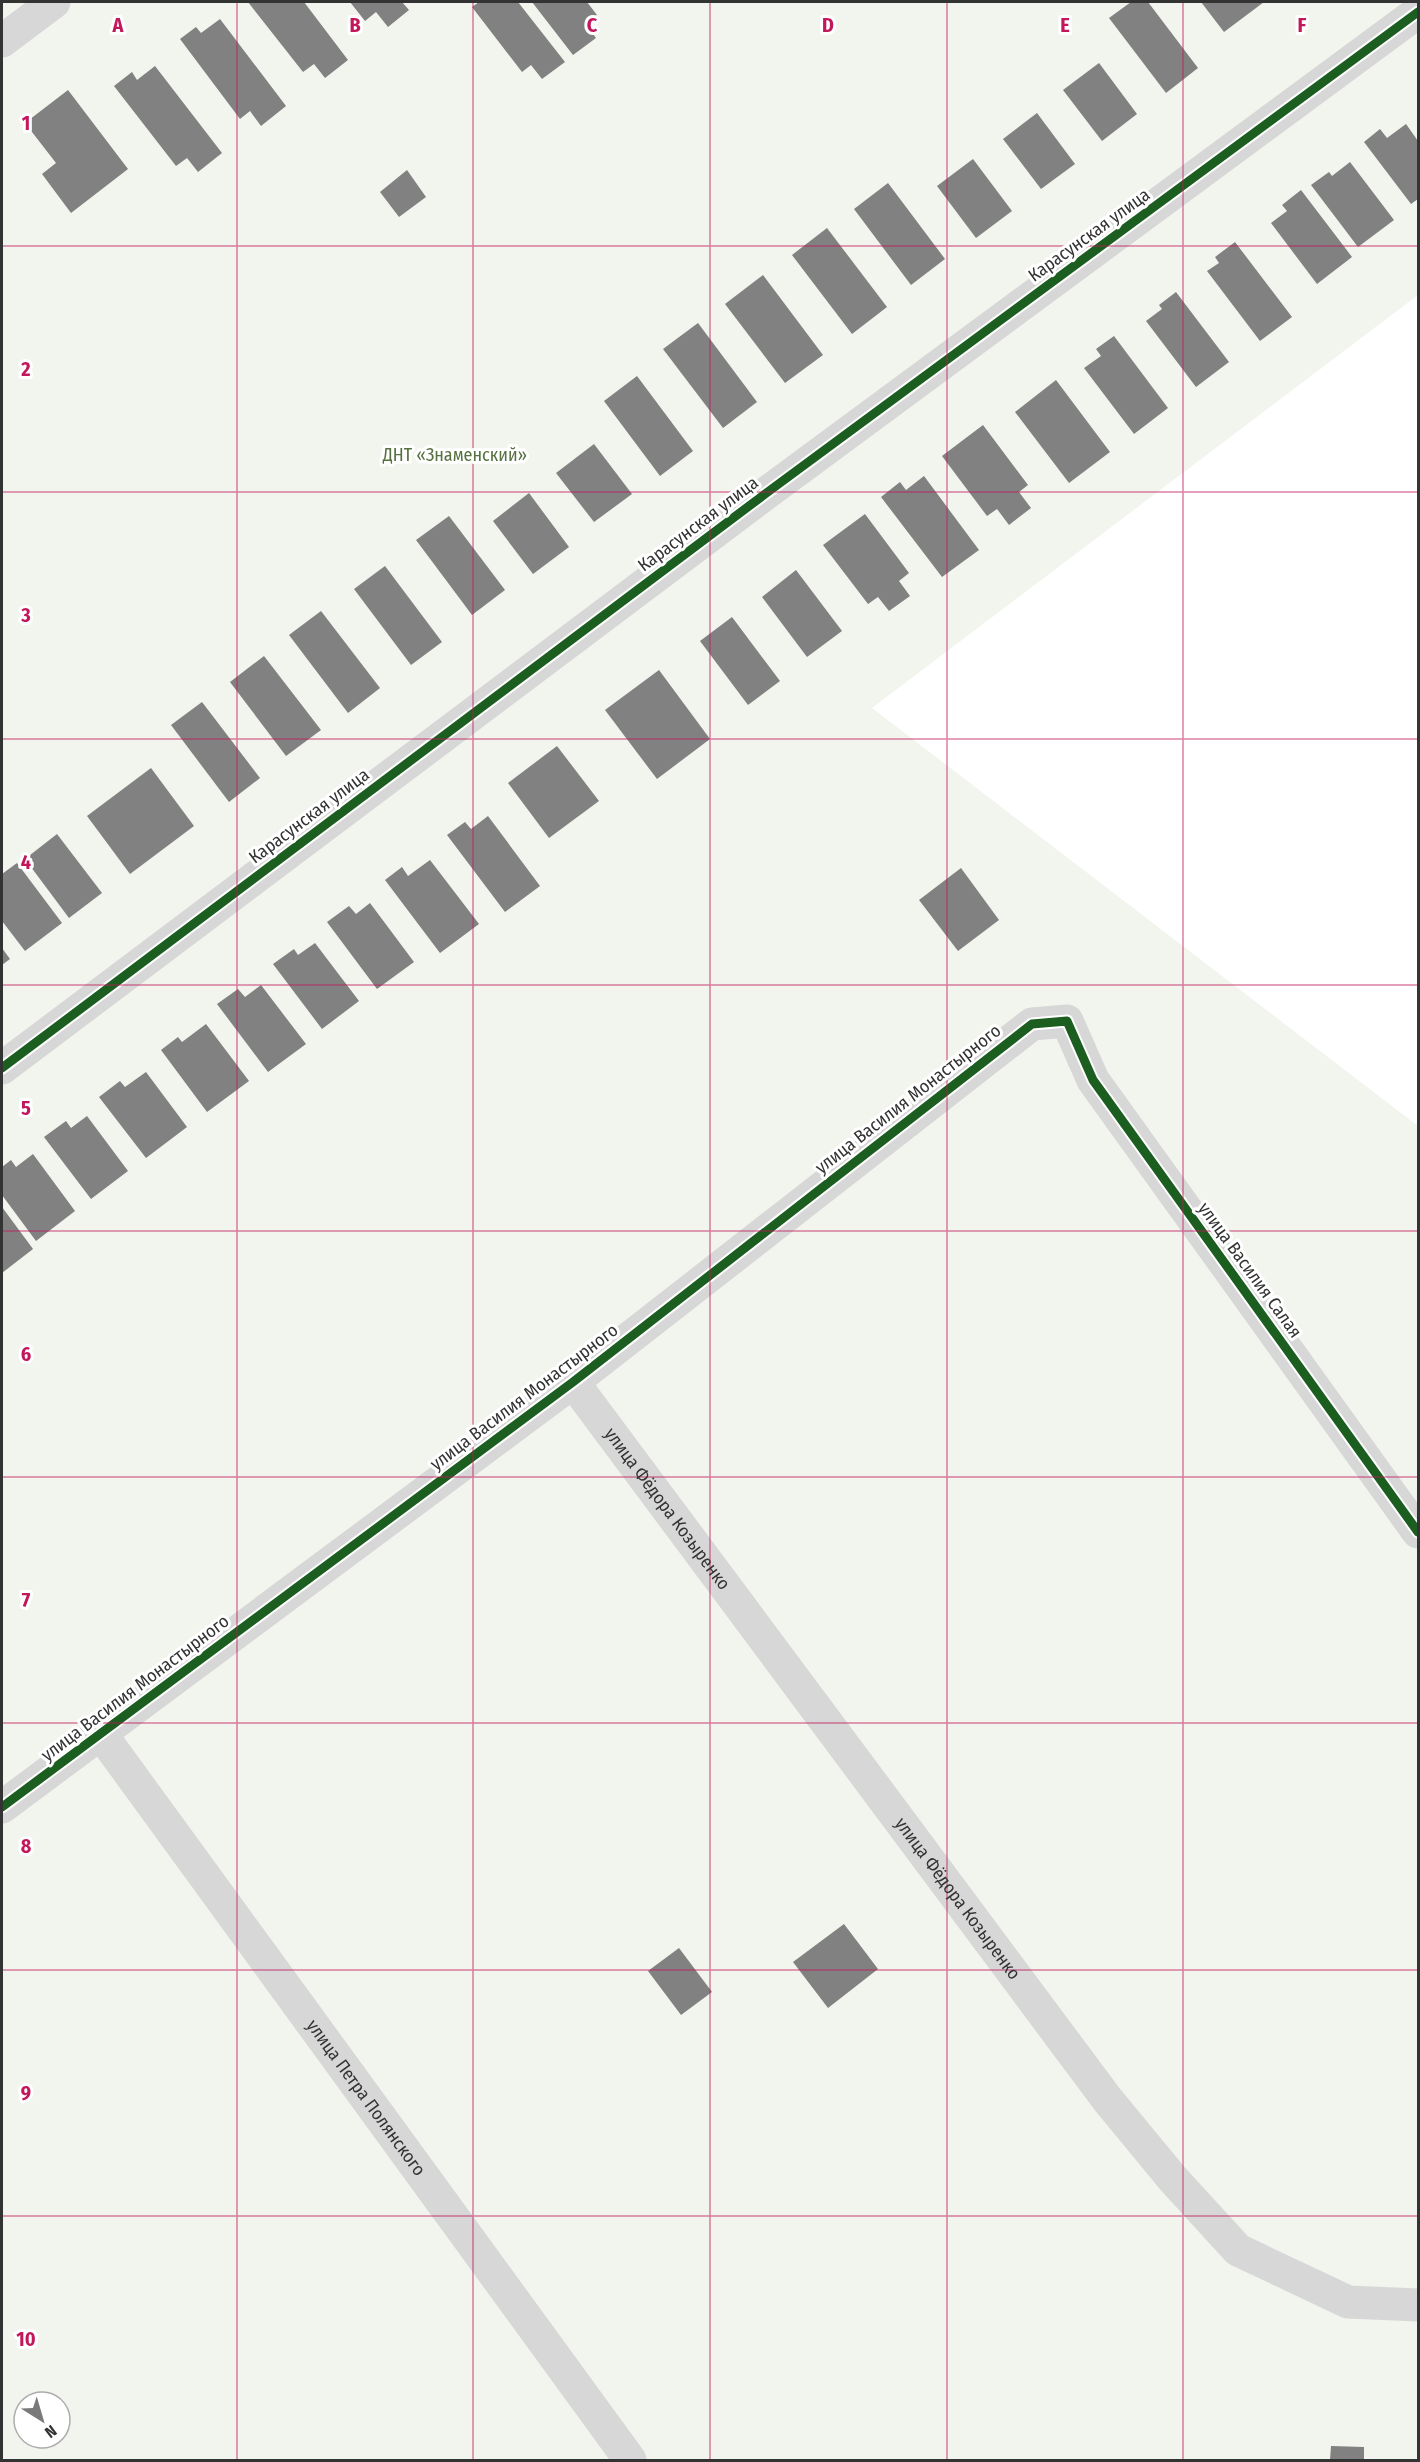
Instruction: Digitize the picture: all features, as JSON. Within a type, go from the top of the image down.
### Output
[{"type":"street","points":[[2,41],[54,2]]},
{"type":"street","name":"Карасунская улица","points":[[2,1068],[765,494],[1419,12]]},
{"type":"street","name":"улица Василия Монастырного","points":[[2,1807],[573,1382],[1032,1024],[1066,1022]]},
{"type":"street","name":"улица Василия Салая","points":[[1066,1022],[1093,1080],[1419,1532]]},
{"type":"street","name":"улица Фёдора Козыренко","points":[[573,1382],[1099,2090],[1238,2250],[1348,2302],[1419,2305]]},
{"type":"street","name":"улица Петра Полянского","points":[[101,1734],[630,2460]]},
{"type":"green space","name":"ДНТ «Знаменский»","points":[[2,2],[1418,2],[1418,295],[872,708],[1418,1126],[1418,2460],[2,2460]]},
{"type":"building","points":[[248,2],[304,2],[348,60],[325,78],[314,64],[303,72]]},
{"type":"building","points":[[350,2],[402,2],[409,10],[388,27],[376,12],[365,21]]},
{"type":"building","points":[[479,2],[518,2],[565,62],[542,79],[531,65],[522,72],[472,7]]},
{"type":"building","points":[[532,2],[587,2],[597,15],[585,23],[596,38],[573,55]]},
{"type":"building","points":[[1131,2],[1148,2],[1198,68],[1166,93],[1109,18]]},
{"type":"building","points":[[1201,2],[1264,2],[1224,32]]},
{"type":"building","points":[[220,19],[286,106],[261,126],[250,111],[240,119],[180,39],[196,27],[201,33]]},
{"type":"building","points":[[1099,63],[1137,114],[1102,141],[1063,90]]},
{"type":"building","points":[[155,66],[222,153],[198,172],[187,158],[176,166],[114,86],[132,72],[137,80]]},
{"type":"building","points":[[68,90],[128,169],[71,213],[42,174],[56,163],[25,123]]},
{"type":"building","points":[[1037,113],[1075,164],[1041,189],[1003,139]]},
{"type":"building","points":[[1406,124],[1418,141],[1418,199],[1411,204],[1364,142],[1380,129],[1387,138]]},
{"type":"building","points":[[973,159],[1012,211],[976,238],[937,186]]},
{"type":"building","points":[[1350,162],[1394,220],[1358,247],[1311,185],[1329,172],[1332,176]]},
{"type":"building","points":[[407,170],[426,197],[399,217],[380,192]]},
{"type":"building","points":[[888,183],[945,259],[911,285],[854,209]]},
{"type":"building","points":[[1301,190],[1352,257],[1317,284],[1271,223],[1287,211],[1282,205]]},
{"type":"building","points":[[827,228],[887,307],[852,334],[792,255]]},
{"type":"building","points":[[1235,242],[1292,317],[1260,341],[1207,271],[1219,263],[1215,257]]},
{"type":"building","points":[[763,275],[823,355],[785,383],[725,304]]},
{"type":"building","points":[[1176,292],[1229,362],[1196,387],[1146,321],[1162,309],[1159,305]]},
{"type":"building","points":[[698,323],[757,402],[723,428],[663,349]]},
{"type":"building","points":[[1114,336],[1168,408],[1134,434],[1084,368],[1101,356],[1096,349]]},
{"type":"building","points":[[637,376],[693,451],[660,476],[604,401]]},
{"type":"building","points":[[1056,380],[1110,452],[1069,483],[1015,412]]},
{"type":"building","points":[[983,425],[1028,485],[1019,492],[1031,508],[1009,525],[997,509],[987,516],[942,456]]},
{"type":"building","points":[[594,444],[632,494],[594,522],[556,473]]},
{"type":"building","points":[[924,476],[979,550],[942,577],[881,497],[900,482],[906,490]]},
{"type":"building","points":[[529,493],[569,547],[533,574],[493,521]]},
{"type":"building","points":[[865,514],[909,573],[899,581],[910,596],[889,611],[878,597],[868,604],[823,545]]},
{"type":"building","points":[[449,516],[505,590],[472,615],[416,540]]},
{"type":"building","points":[[385,566],[442,642],[411,665],[354,589]]},
{"type":"building","points":[[796,570],[842,631],[807,657],[762,597]]},
{"type":"building","points":[[321,611],[380,688],[348,713],[289,635]]},
{"type":"building","points":[[732,617],[780,681],[748,705],[700,641]]},
{"type":"building","points":[[264,656],[321,730],[286,756],[230,682]]},
{"type":"building","points":[[659,670],[710,739],[657,779],[605,710]]},
{"type":"building","points":[[202,702],[260,778],[229,802],[171,725]]},
{"type":"building","points":[[557,746],[599,801],[549,838],[508,783]]},
{"type":"building","points":[[151,768],[194,826],[130,874],[87,816]]},
{"type":"building","points":[[488,816],[540,886],[505,912],[447,835],[465,822],[471,829]]},
{"type":"building","points":[[57,834],[102,893],[69,918],[25,859]]},
{"type":"building","points":[[430,860],[479,924],[440,953],[385,880],[402,867],[408,876]]},
{"type":"building","points":[[17,863],[62,923],[25,951],[2,921],[2,874]]},
{"type":"building","points":[[961,868],[999,920],[958,951],[919,900]]},
{"type":"building","points":[[370,903],[414,962],[377,989],[327,922],[349,906],[356,914]]},
{"type":"building","points":[[315,943],[359,1001],[322,1029],[273,964],[294,949],[298,955]]},
{"type":"building","points":[[2,948],[10,959],[2,965]]},
{"type":"building","points":[[261,985],[306,1044],[268,1072],[217,1004],[238,989],[245,997]]},
{"type":"building","points":[[206,1024],[249,1081],[207,1112],[161,1050],[178,1037],[182,1042]]},
{"type":"building","points":[[146,1072],[187,1127],[146,1158],[99,1097],[120,1081],[125,1087]]},
{"type":"building","points":[[87,1116],[128,1171],[91,1199],[44,1137],[66,1121],[71,1128]]},
{"type":"building","points":[[33,1154],[75,1211],[36,1241],[2,1195],[2,1167],[11,1160],[16,1167]]},
{"type":"building","points":[[2,1207],[33,1249],[2,1273]]},
{"type":"building","points":[[844,1924],[878,1969],[828,2008],[793,1962]]},
{"type":"building","points":[[679,1948],[712,1992],[681,2015],[648,1971]]},
{"type":"building","points":[[1331,2446],[1364,2447],[1364,2460],[1330,2460]]},
{"type":"cycle path","points":[[2,1068],[765,494],[1418,12]]},
{"type":"cycle path","points":[[2,1807],[573,1382],[1032,1024],[1067,1021],[1093,1080],[1418,1532]]}]
